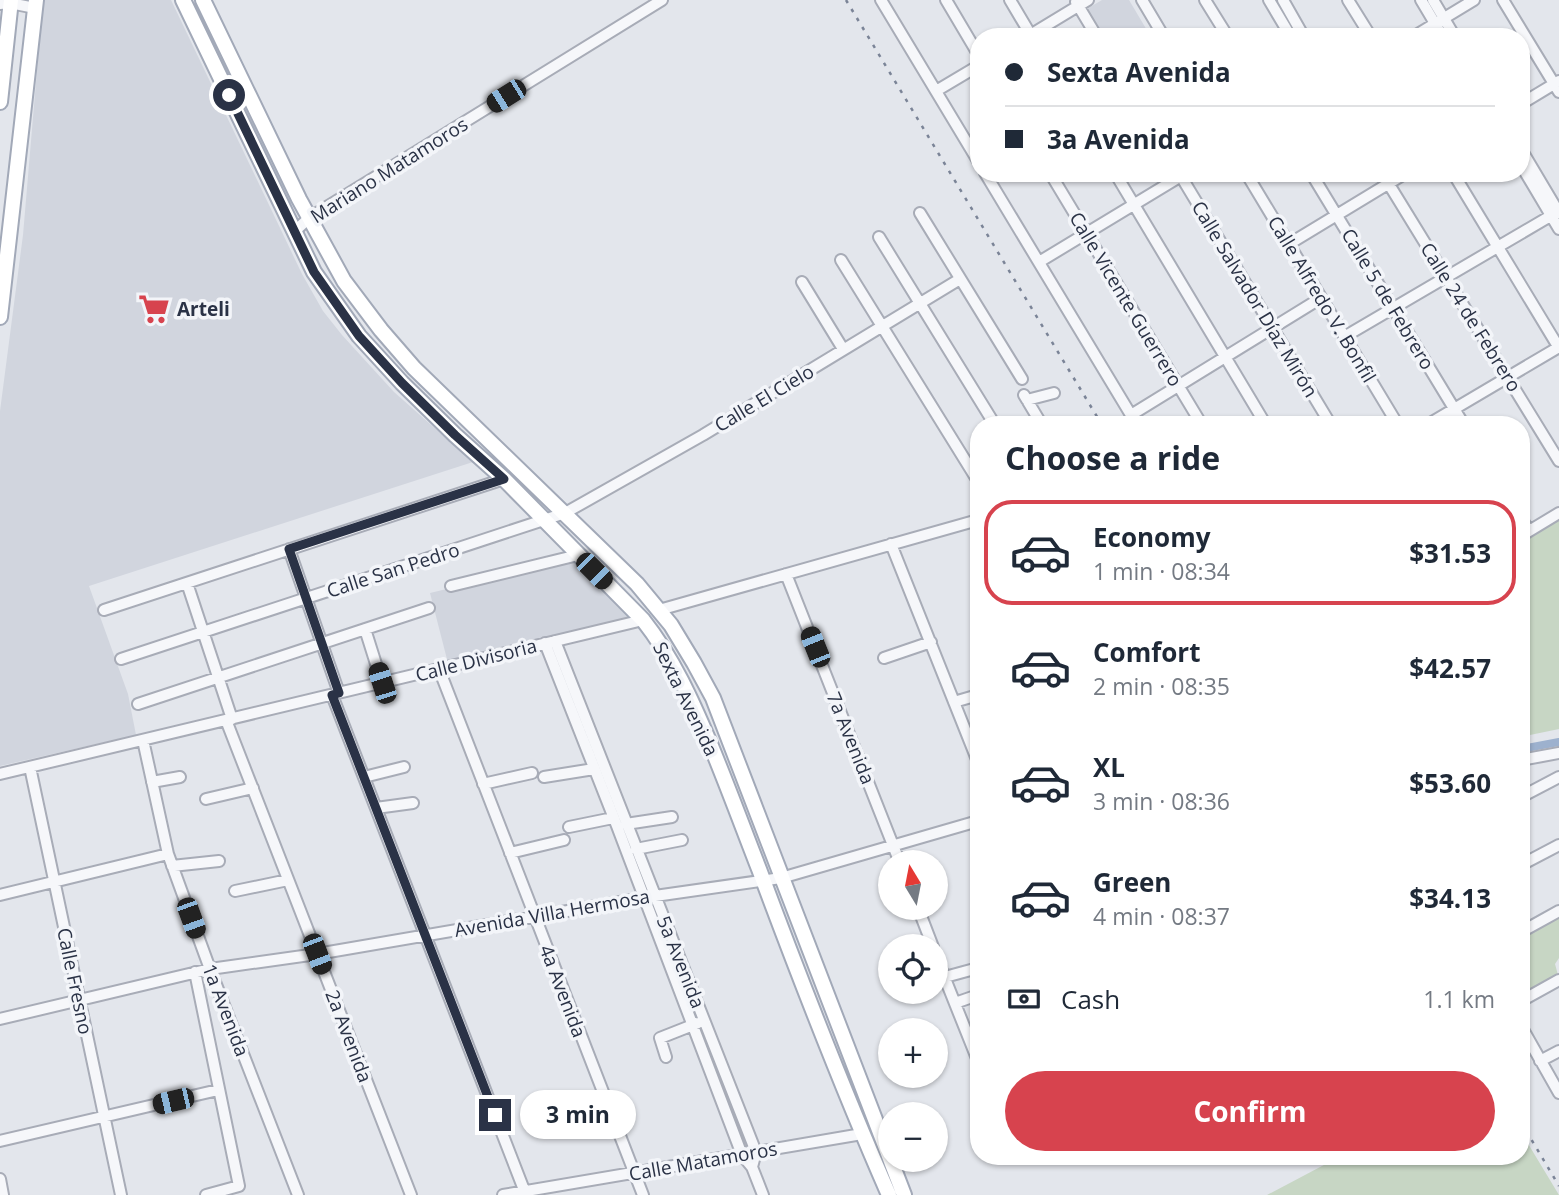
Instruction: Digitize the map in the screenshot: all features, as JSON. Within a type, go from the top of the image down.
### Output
[{"type":"main road","name":"Sexta Avenida","points":[[183,0],[314,272],[359,336],[402,383],[504,479],[643,620],[675,667],[728,788],[862,1134],[889,1195]]},
{"type":"main road","name":"Sexta Avenida","points":[[202,0],[309,218],[344,281],[414,368],[637,584],[671,625],[694,663],[713,698],[904,1195]]},
{"type":"main road","points":[[0,102],[7,2]]},
{"type":"main road","points":[[0,317],[36,4]]},
{"type":"street","name":"Mariano Matamoros","points":[[295,231],[309,218],[662,0]]},
{"type":"street","points":[[881,0],[970,148]]},
{"type":"street","points":[[946,0],[970,40]]},
{"type":"street","points":[[1010,0],[1026,28]]},
{"type":"street","points":[[1142,0],[1159,28]]},
{"type":"street","points":[[1205,0],[1222,28]]},
{"type":"street","points":[[1269,0],[1286,28]]},
{"type":"street","points":[[1283,0],[1299,28]]},
{"type":"street","points":[[1348,0],[1365,28]]},
{"type":"street","points":[[1421,0],[1447,28]]},
{"type":"street","points":[[1433,0],[1441,28]]},
{"type":"street","points":[[1428,28],[1474,0]]},
{"type":"street","points":[[1503,0],[1521,28]]},
{"type":"street","points":[[7,2],[36,4]]},
{"type":"street","points":[[1042,28],[1080,2],[1093,28]]},
{"type":"street","points":[[1530,43],[1557,86],[1530,100]]},
{"type":"street","points":[[936,91],[970,71]]},
{"type":"street","points":[[1530,165],[1557,213],[1559,229]]},
{"type":"street","points":[[1530,178],[1557,213]]},
{"type":"street","points":[[990,182],[1130,415],[1321,298]]},
{"type":"street","name":"Calle Vicente Guerrero","points":[[1055,182],[1196,416]]},
{"type":"street","points":[[1120,182],[1261,416]]},
{"type":"street","points":[[1039,262],[1170,182]]},
{"type":"street","name":"Calle Salvador Díaz Mirón","points":[[1187,182],[1326,416]]},
{"type":"street","name":"Calle Alfredo V. Bonfil","points":[[1251,182],[1392,416]]},
{"type":"street","name":"Calle 5 de Febrero","points":[[1316,182],[1458,416]]},
{"type":"street","points":[[1289,244],[1391,182]]},
{"type":"street","points":[[1442,416],[1559,348],[1458,182]]},
{"type":"street","name":"Calle 24 de Febrero","points":[[1388,184],[1559,461]]},
{"type":"street","points":[[1344,337],[1557,213]]},
{"type":"street","points":[[920,214],[1022,379]]},
{"type":"street","points":[[879,237],[989,416]]},
{"type":"street","points":[[841,260],[970,468]]},
{"type":"street","name":"Calle El Cielo","points":[[544,521],[565,513],[703,435],[960,279]]},
{"type":"street","points":[[802,282],[843,349]]},
{"type":"street","points":[[1037,416],[1026,398],[1054,393]]},
{"type":"street","points":[[104,610],[504,479]]},
{"type":"street","points":[[1530,531],[1559,513]]},
{"type":"street","name":"Calle San Pedro","points":[[121,659],[544,521]]},
{"type":"street","points":[[659,610],[970,522]]},
{"type":"street","points":[[891,544],[970,742]]},
{"type":"street","points":[[289,549],[364,777],[525,1193]]},
{"type":"street","points":[[450,586],[578,555]]},
{"type":"street","name":"7a Avenida","points":[[786,574],[895,850]]},
{"type":"street","name":"2a Avenida","points":[[187,583],[253,788],[411,1195]]},
{"type":"street","points":[[138,704],[429,608]]},
{"type":"street","name":"Calle Divisoria","points":[[0,774],[643,620]]},
{"type":"street","points":[[365,629],[382,683]]},
{"type":"street","name":"5a Avenida","points":[[550,642],[585,732],[613,818],[756,1152]]},
{"type":"street","points":[[884,658],[930,642]]},
{"type":"street","name":"4a Avenida","points":[[439,669],[643,1195]]},
{"type":"street","points":[[954,702],[970,697]]},
{"type":"street","name":"1a Avenida","points":[[143,740],[172,866],[209,969],[298,1195]]},
{"type":"street","points":[[1530,758],[1559,753]]},
{"type":"street","name":"Calle Fresno","points":[[30,767],[121,1195]]},
{"type":"street","points":[[364,777],[404,767]]},
{"type":"street","points":[[484,784],[532,773]]},
{"type":"street","points":[[544,777],[599,773]]},
{"type":"street","name":"5a Avenida","points":[[599,773],[626,824],[649,897]]},
{"type":"street","points":[[152,782],[180,777]]},
{"type":"street","points":[[1530,792],[1559,777]]},
{"type":"street","points":[[206,799],[253,788]]},
{"type":"street","points":[[376,808],[413,803]]},
{"type":"street","points":[[626,824],[672,817]]},
{"type":"street","points":[[569,827],[613,818]]},
{"type":"street","name":"Avenida Villa Hermosa","points":[[0,1019],[209,969],[317,954],[649,897],[781,878],[970,823]]},
{"type":"street","points":[[510,853],[564,840]]},
{"type":"street","points":[[636,849],[682,840]]},
{"type":"street","points":[[1530,860],[1559,845]]},
{"type":"street","points":[[0,895],[168,854]]},
{"type":"street","points":[[172,866],[219,861]]},
{"type":"street","points":[[235,891],[288,880]]},
{"type":"street","points":[[1530,927],[1559,912]]},
{"type":"street","points":[[948,976],[970,970]]},
{"type":"street","points":[[195,972],[239,1186],[210,1195]]},
{"type":"street","points":[[1530,996],[1559,980]]},
{"type":"street","points":[[948,985],[970,1041]]},
{"type":"street","points":[[955,1003],[970,998]]},
{"type":"street","points":[[666,1057],[660,1038],[699,1023]]},
{"type":"street","name":"5a Avenida","points":[[699,1023],[743,1155],[752,1167],[763,1195]]},
{"type":"street","points":[[1530,1043],[1559,1093]]},
{"type":"street","points":[[1540,1061],[1559,1051]]},
{"type":"street","points":[[0,1141],[218,1090]]},
{"type":"street","name":"Calle Matamoros","points":[[503,1195],[862,1134]]},
{"type":"street","points":[[752,1167],[756,1152]]},
{"type":"street","points":[[0,1179],[4,1195]]},
{"type":"shaded area","points":[[43,0],[171,0],[302,274],[323,311],[394,392],[473,462],[89,586],[128,694],[136,735],[0,766],[0,411],[23,235]]},
{"type":"shaded area","points":[[1102,0],[1129,0],[1146,28],[1095,28],[1085,10]]},
{"type":"shaded area","points":[[580,557],[643,620],[449,667],[430,593]]},
{"type":"green space","points":[[1559,518],[1559,729],[1530,735],[1530,536]]},
{"type":"green space","points":[[1559,915],[1559,958],[1555,964],[1558,975],[1530,991],[1530,931]]},
{"type":"green space","points":[[1530,1147],[1559,1195],[1267,1195],[1324,1165],[1530,1165]]},
{"type":"waterway","points":[[1530,747],[1559,742]]},
{"type":"railway","points":[[846,0],[1097,416]]},
{"type":"railway","points":[[1530,1137],[1559,1186]]},
{"type":"place","name":"Arteli","points":[[154,309]]},
{"type":"route","points":[[229,95],[314,272],[359,336],[402,383],[504,479],[289,549],[339,693],[332,695],[495,1115]]}]
